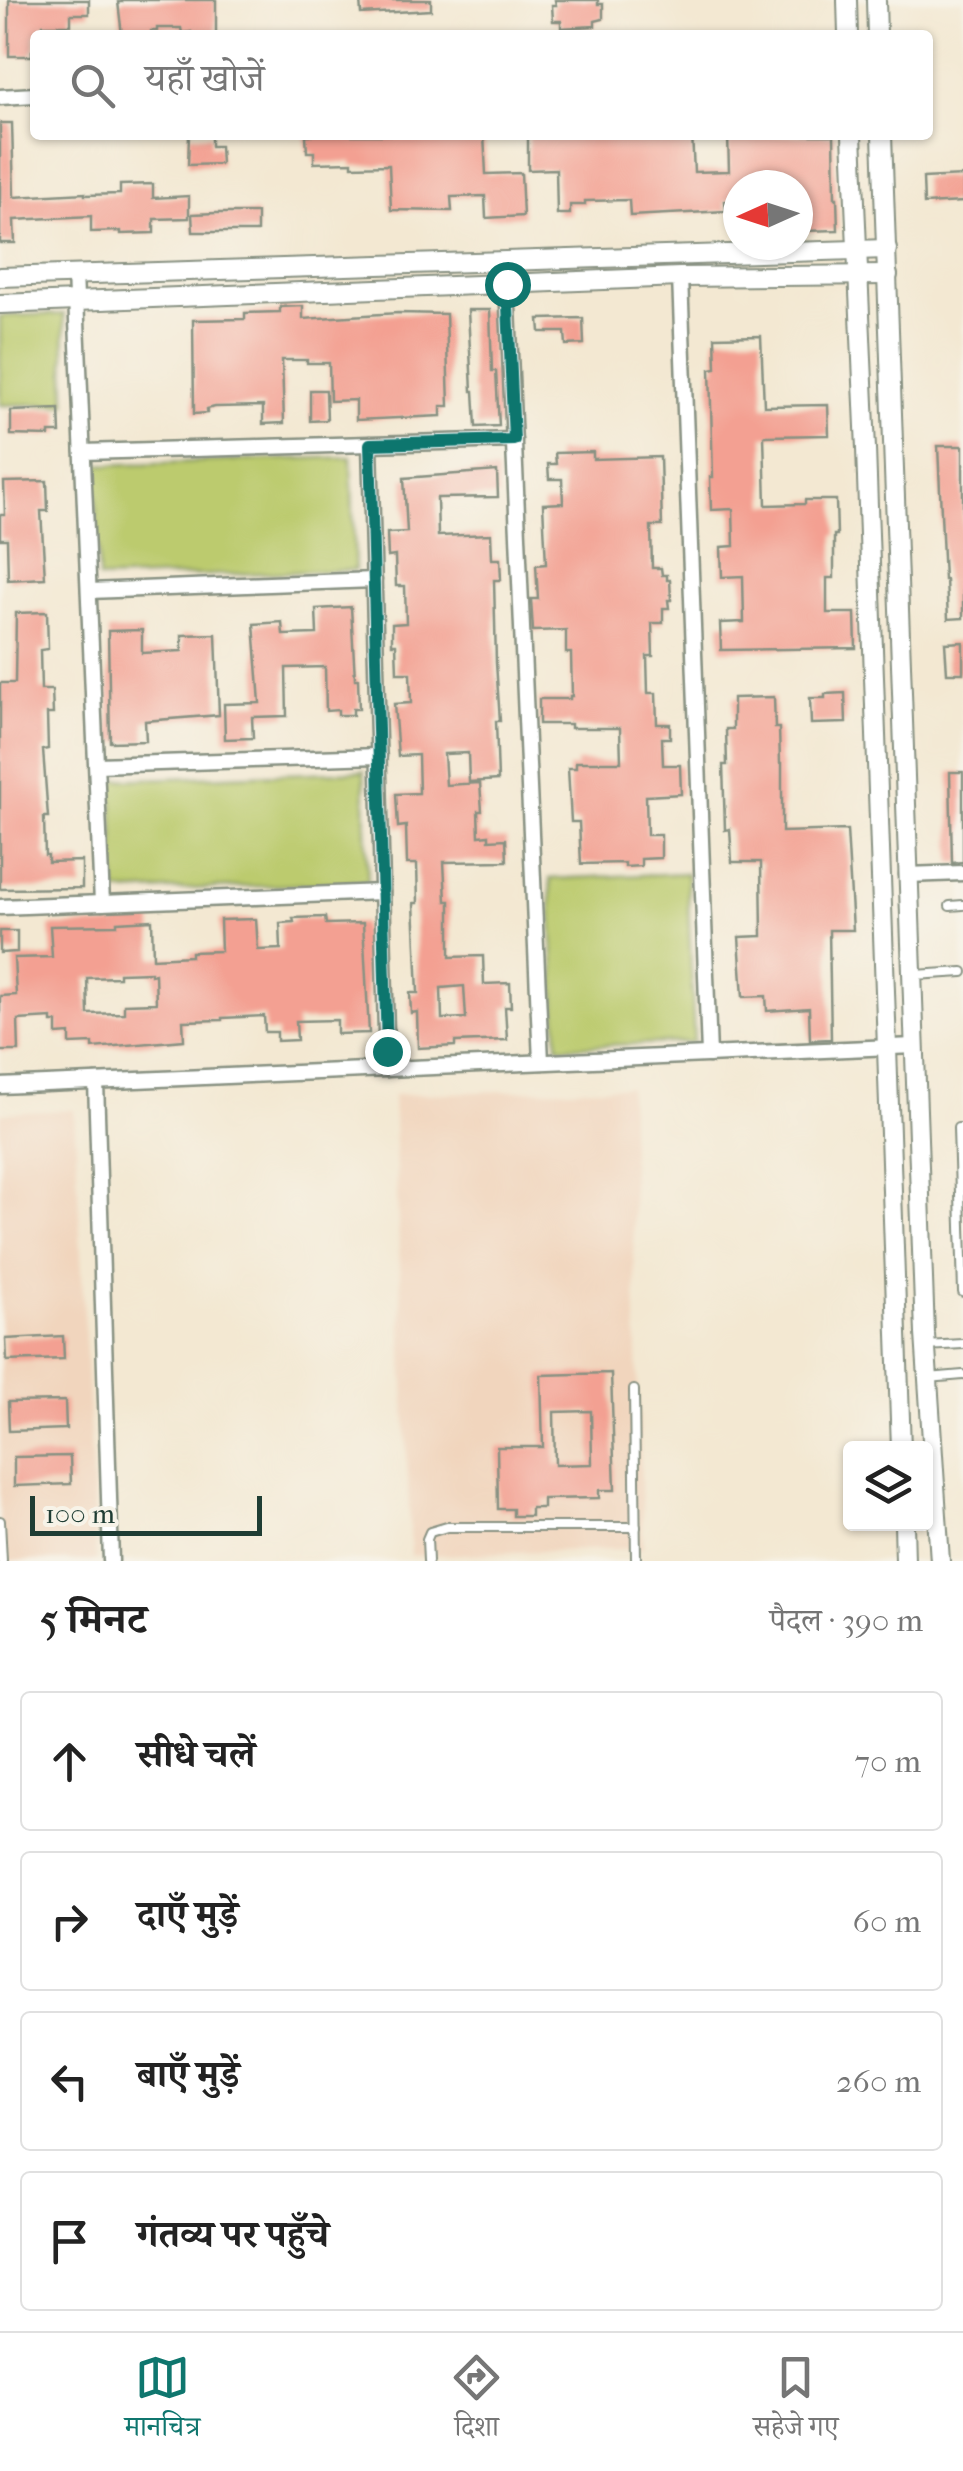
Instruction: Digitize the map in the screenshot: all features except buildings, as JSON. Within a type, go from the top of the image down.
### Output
[{"type":"street","points":[[847,0],[848,30]]},
{"type":"street","points":[[876,0],[878,30]]},
{"type":"street","points":[[0,97],[30,95]]},
{"type":"street","points":[[852,140],[901,1441]]},
{"type":"street","points":[[882,140],[934,1560]]},
{"type":"street","points":[[0,277],[887,249]]},
{"type":"street","points":[[75,274],[102,903]]},
{"type":"street","points":[[0,304],[680,277],[888,275]]},
{"type":"street","points":[[680,277],[710,1055]]},
{"type":"street","points":[[507,284],[541,1062]]},
{"type":"street","points":[[83,452],[514,440]]},
{"type":"street","points":[[370,444],[387,1069]]},
{"type":"street","points":[[89,591],[374,580]]},
{"type":"street","points":[[96,765],[379,756]]},
{"type":"street","points":[[907,875],[963,874]]},
{"type":"street","points":[[0,907],[382,892]]},
{"type":"street","points":[[0,1086],[914,1046]]},
{"type":"street","points":[[96,1082],[111,1561]]},
{"type":"street","points":[[904,1531],[905,1561]]},
{"type":"lane","points":[[950,906],[963,905]]},
{"type":"lane","points":[[911,975],[963,972]]},
{"type":"lane","points":[[963,1128],[958,1128],[963,1292]]},
{"type":"lane","points":[[926,1346],[963,1344]]},
{"type":"lane","points":[[928,1378],[963,1375]]},
{"type":"lane","points":[[634,1390],[636,1561]]},
{"type":"lane","points":[[0,1521],[2,1561]]},
{"type":"lane","points":[[428,1561],[430,1532],[447,1526],[636,1527]]},
{"type":"shaded area","points":[[629,1087],[643,1548],[411,1556],[393,1095]]},
{"type":"shaded area","points":[[74,1110],[96,1561],[0,1561],[0,1113]]},
{"type":"green space","points":[[64,314],[66,404],[0,405],[0,316]]},
{"type":"green space","points":[[351,457],[355,570],[99,579],[95,465]]},
{"type":"green space","points":[[364,771],[368,882],[116,892],[112,780]]},
{"type":"green space","points":[[687,873],[694,1042],[558,1047],[550,879]]},
{"type":"route","points":[[387,1051],[370,444],[514,440],[507,284]]}]
